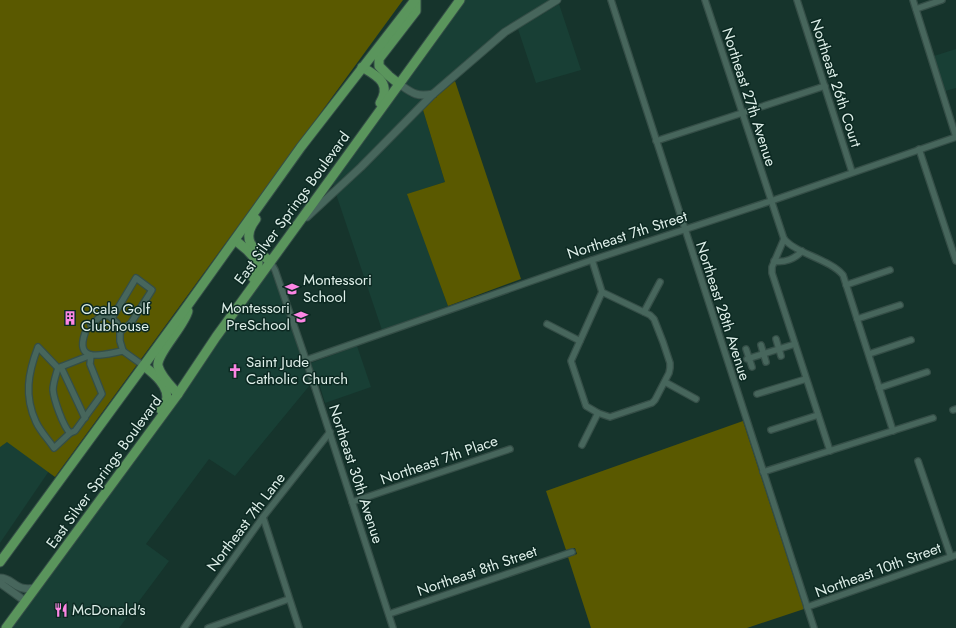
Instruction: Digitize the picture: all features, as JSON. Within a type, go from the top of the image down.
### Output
[{"type":"main road","name":"East Silver Springs Boulevard","points":[[0,562],[144,366],[301,147],[362,67],[416,0]]},
{"type":"main road","points":[[399,84],[379,66],[379,59],[416,11],[416,0]]},
{"type":"main road","name":"East Silver Springs Boulevard","points":[[6,628],[134,455],[178,394],[219,332],[460,0]]},
{"type":"main road","points":[[346,158],[350,142],[370,116],[384,94],[385,89],[382,80],[362,67]]},
{"type":"main road","points":[[270,261],[252,246],[248,238],[250,227],[302,155],[301,147]]},
{"type":"main road","points":[[219,332],[219,326],[254,277],[258,269],[258,262],[235,240]]},
{"type":"main road","points":[[178,394],[166,380],[158,366],[162,352],[185,320],[188,305]]},
{"type":"main road","points":[[134,455],[134,448],[166,402],[167,395],[161,383],[144,366]]},
{"type":"street","points":[[295,228],[361,167],[433,94],[505,32],[557,0]]},
{"type":"street","name":"Northeast 28th Avenue","points":[[611,0],[684,230],[814,628]]},
{"type":"street","name":"Northeast 27th Avenue","points":[[705,0],[771,201]]},
{"type":"street","name":"Northeast 26th Court","points":[[797,0],[852,172]]},
{"type":"street","points":[[913,0],[956,137]]},
{"type":"street","points":[[916,9],[942,0]]},
{"type":"street","points":[[399,84],[413,94],[422,96],[433,94]]},
{"type":"street","points":[[656,141],[825,86]]},
{"type":"street","name":"Northeast 7th Street","points":[[306,360],[592,260],[771,201],[956,137]]},
{"type":"street","points":[[919,149],[956,261]]},
{"type":"street","points":[[771,201],[784,239],[793,247],[818,259],[843,275],[893,431]]},
{"type":"street","points":[[784,239],[774,261],[772,273],[830,451]]},
{"type":"street","points":[[774,261],[779,262],[791,259],[798,256],[802,252]]},
{"type":"street","points":[[592,260],[602,292],[571,361],[584,402],[589,408],[598,413],[613,417],[652,402],[657,397],[669,373],[670,363],[654,318],[602,292]]},
{"type":"street","name":"Northeast 30th Avenue","points":[[270,261],[275,270],[306,360],[393,628]]},
{"type":"street","points":[[846,285],[890,270]]},
{"type":"street","points":[[112,318],[136,278],[152,290],[131,323],[120,332]]},
{"type":"street","points":[[644,312],[660,282]]},
{"type":"street","points":[[857,319],[900,305]]},
{"type":"street","points":[[91,325],[102,315],[112,318],[117,323],[120,332],[120,341],[123,351],[144,366]]},
{"type":"street","points":[[547,324],[580,341]]},
{"type":"street","points":[[86,334],[82,343],[84,351],[91,356]]},
{"type":"street","points":[[776,339],[781,356]]},
{"type":"street","points":[[869,354],[911,340]]},
{"type":"street","points":[[748,359],[795,344]]},
{"type":"street","points":[[761,345],[766,362]]},
{"type":"street","points":[[85,418],[59,368],[38,347],[29,374],[29,400],[36,423],[54,448],[70,433],[75,431],[85,418],[102,394],[90,364],[91,356]]},
{"type":"street","points":[[746,349],[748,359],[752,367]]},
{"type":"street","points":[[59,368],[91,356],[100,356],[123,351]]},
{"type":"street","points":[[59,368],[53,389],[66,429],[70,433]]},
{"type":"street","points":[[879,388],[927,372]]},
{"type":"street","points":[[757,394],[806,379]]},
{"type":"street","points":[[664,382],[696,399]]},
{"type":"street","points":[[582,445],[598,413]]},
{"type":"street","points":[[771,430],[818,414]]},
{"type":"street","points":[[763,472],[933,418]]},
{"type":"street","name":"Northeast 7th Lane","points":[[184,628],[263,517],[330,432]]},
{"type":"street","name":"Northeast 7th Place","points":[[352,502],[510,449]]},
{"type":"street","points":[[918,461],[953,556]]},
{"type":"street","points":[[263,517],[299,628]]},
{"type":"street","name":"Northeast 8th Street","points":[[389,614],[572,552]]},
{"type":"street","name":"Northeast 10th Street","points":[[808,607],[953,556]]},
{"type":"street","points":[[0,578],[4,578],[23,589],[35,588]]},
{"type":"street","points":[[0,583],[25,602]]},
{"type":"street","points":[[208,628],[290,599]]},
{"type":"shaded area","points":[[0,0],[403,0],[55,477],[7,442],[0,447]]},
{"type":"shaded area","points":[[464,0],[550,0],[503,29],[431,91],[422,92],[414,90],[404,83]]},
{"type":"shaded area","points":[[559,4],[581,70],[536,83],[518,29]]},
{"type":"shaded area","points":[[956,49],[956,88],[945,91],[934,56]]},
{"type":"shaded area","points":[[455,81],[521,279],[448,306],[407,194],[445,182],[423,110]]},
{"type":"shaded area","points":[[400,89],[411,97],[423,100],[359,164],[334,186],[332,182]]},
{"type":"shaded area","points":[[423,110],[445,182],[408,194],[448,306],[382,330],[336,194],[363,170]]},
{"type":"shaded area","points":[[270,269],[283,302],[310,385],[235,476],[209,459],[146,544],[169,561],[119,628],[12,628],[54,568],[136,458],[138,458],[183,395],[221,336],[223,336],[223,333]]},
{"type":"shaded area","points":[[357,346],[371,387],[325,403],[317,376],[315,378],[311,363]]},
{"type":"shaded area","points":[[743,421],[804,609],[747,628],[591,628],[568,557],[577,554],[575,548],[566,550],[546,491]]},
{"type":"shaded area","points":[[7,437],[49,471],[0,543],[0,441]]},
{"type":"place","name":"Montessori School","points":[[292,289]]},
{"type":"place","name":"Montessori PreSchool","points":[[301,317]]},
{"type":"place","name":"Ocala Golf Clubhouse","points":[[70,318]]},
{"type":"place","name":"Saint Jude Catholic Church","points":[[235,371]]},
{"type":"place","name":"McDonald's","points":[[61,610]]}]
